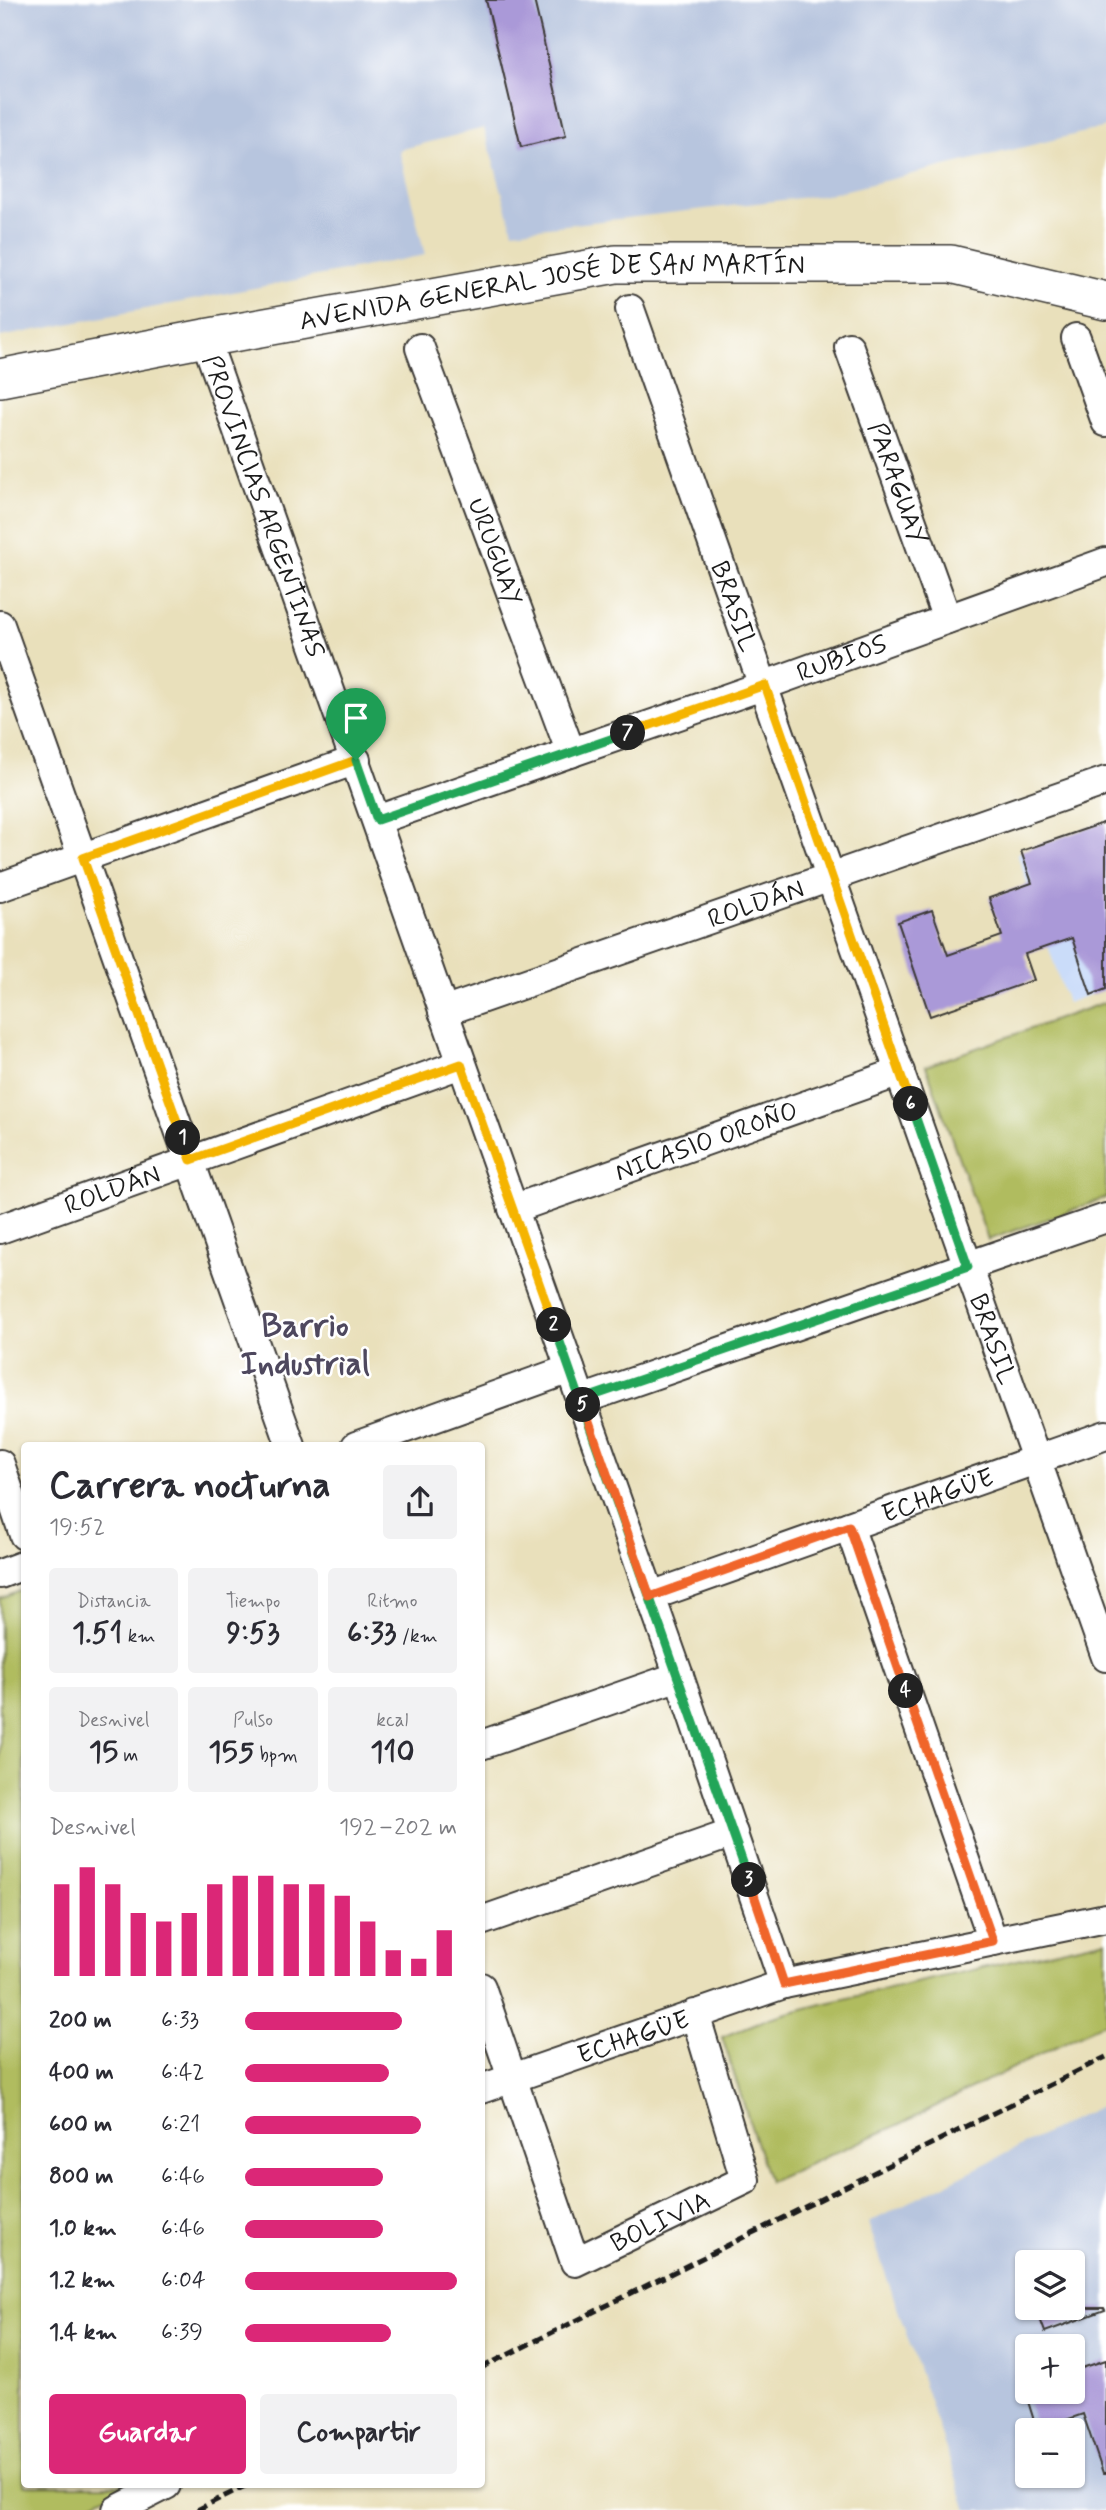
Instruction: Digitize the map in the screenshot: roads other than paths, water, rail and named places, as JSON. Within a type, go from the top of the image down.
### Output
[{"type":"main road","name":"AVENIDA GENERAL JOSÉ DE SAN MARTÍN","points":[[0,378],[616,264],[951,264],[1106,301]]},
{"type":"street","name":"BRASIL","points":[[630,309],[765,685],[1106,1657]]},
{"type":"street","name":"PROVINCIAS ARGENTINAS","points":[[205,338],[679,1676],[784,1984]]},
{"type":"street","points":[[1076,338],[1106,422]]},
{"type":"street","name":"URUGUAY","points":[[421,348],[571,753]]},
{"type":"street","name":"PARAGUAY","points":[[849,348],[947,619]]},
{"type":"street","name":"RUBIOS","points":[[377,820],[765,685],[1106,562]]},
{"type":"street","points":[[0,625],[289,1442]]},
{"type":"street","points":[[0,887],[356,760]]},
{"type":"street","name":"ROLDÁN","points":[[443,1012],[1106,781]]},
{"type":"street","name":"ROLDÁN","points":[[0,1228],[461,1064]]},
{"type":"street","name":"NICASIO OROÑO","points":[[513,1209],[900,1072]]},
{"type":"street","points":[[581,1400],[1106,1218]]},
{"type":"street","points":[[367,1442],[570,1369]]},
{"type":"street","name":"ECHAGÜE","points":[[650,1597],[1106,1435]]},
{"type":"street","points":[[0,1464],[21,1526]]},
{"type":"street","points":[[849,1526],[993,1941]]},
{"type":"street","points":[[0,1574],[21,1566]]},
{"type":"street","points":[[485,1744],[679,1676]]},
{"type":"street","points":[[485,1920],[733,1833]]},
{"type":"street","points":[[784,1984],[1106,1918]]},
{"type":"street","name":"ECHAGÜE","points":[[485,2088],[784,1984]]},
{"type":"street","points":[[485,1998],[513,2077]]},
{"type":"street","name":"BOLIVIA","points":[[513,2077],[575,2262],[746,2180],[695,2014]]},
{"type":"street","points":[[117,2510],[160,2488]]},
{"type":"railway","points":[[485,2366],[1106,2057]]},
{"type":"railway","points":[[197,2510],[241,2488]]},
{"type":"district","name":"Barrio Industrial","points":[[305,1343]]}]
